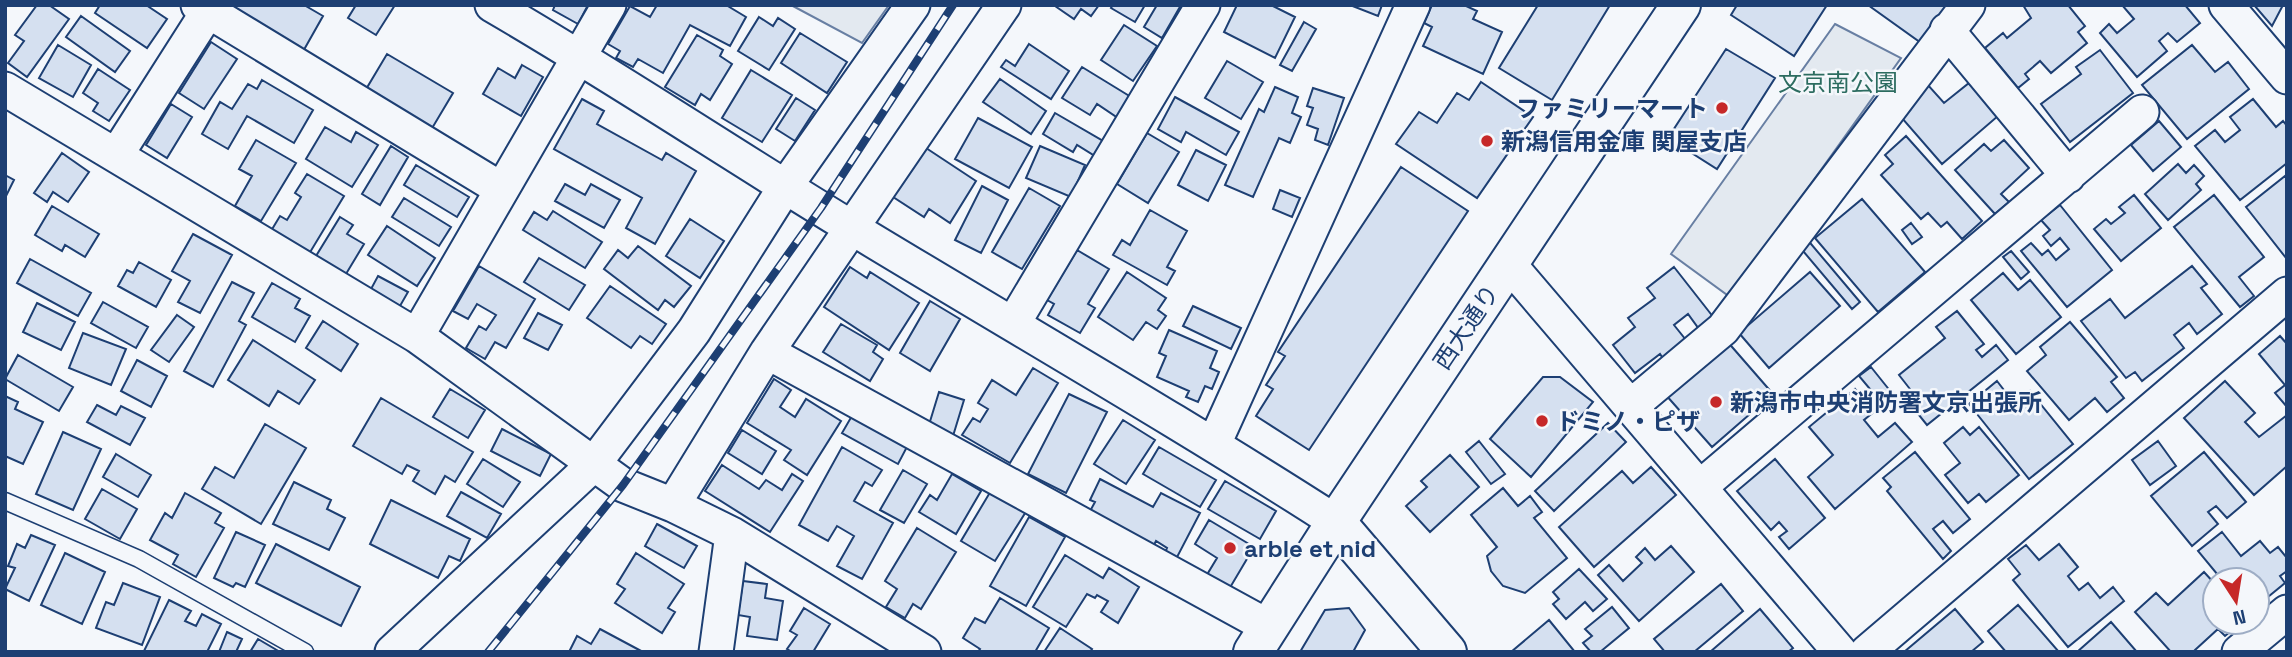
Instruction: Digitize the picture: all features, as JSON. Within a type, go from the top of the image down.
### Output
[{"type":"main road","name":"西大通り","points":[[1261,639],[1681,5]]},
{"type":"main road","points":[[1336,523],[1447,652]]},
{"type":"street","points":[[492,5],[578,55],[854,229],[1214,444],[1336,523]]},
{"type":"street","points":[[417,336],[608,5]]},
{"type":"street","points":[[392,652],[593,465],[694,331],[785,187],[914,5]]},
{"type":"street","points":[[673,505],[767,352],[854,229],[1004,5]]},
{"type":"street","points":[[1013,324],[1203,5]]},
{"type":"street","points":[[1214,444],[1413,5]]},
{"type":"street","points":[[2226,5],[2287,77]]},
{"type":"street","points":[[117,154],[206,7],[501,189]]},
{"type":"street","points":[[1631,406],[1723,329],[1957,18],[2068,176]]},
{"type":"street","points":[[5,89],[417,336],[623,485],[733,534],[923,652]]},
{"type":"street","points":[[1700,487],[2143,112]]},
{"type":"street","points":[[1508,263],[1840,652]]},
{"type":"street","points":[[1867,652],[2287,294]]},
{"type":"street","points":[[767,352],[1261,639]]},
{"type":"street","points":[[716,652],[733,534]]},
{"type":"street","points":[[2239,652],[2287,612]]},
{"type":"lane","points":[[5,501],[139,559],[306,652]]},
{"type":"green space","points":[[791,5],[889,5],[862,43]]},
{"type":"green space","name":"文京南公園","points":[[1835,24],[1901,58],[1730,297],[1671,254]]},
{"type":"building","points":[[37,5],[49,5],[69,19],[27,77],[8,63],[24,41],[15,35]]},
{"type":"building","points":[[100,5],[146,5],[167,19],[147,48],[95,13]]},
{"type":"building","points":[[230,5],[304,5],[323,16],[301,55]]},
{"type":"building","points":[[356,5],[395,5],[376,35],[348,18]]},
{"type":"building","points":[[555,5],[588,5],[578,24],[553,10]]},
{"type":"building","points":[[657,5],[726,5],[746,17],[730,46],[690,25],[663,73],[638,59],[633,67],[616,58],[620,51],[608,44],[630,6],[650,17]]},
{"type":"building","points":[[1099,5],[1091,16],[1081,9],[1074,19],[1055,6]]},
{"type":"building","points":[[1113,5],[1145,5],[1135,22],[1111,8]]},
{"type":"building","points":[[1157,5],[1181,5],[1162,38],[1144,27]]},
{"type":"building","points":[[1237,5],[1271,5],[1295,17],[1275,58],[1224,32]]},
{"type":"building","points":[[1350,5],[1382,5],[1378,16]]},
{"type":"building","points":[[1432,5],[1464,5],[1477,11],[1473,19],[1502,32],[1483,74],[1423,46],[1432,27],[1424,23]]},
{"type":"building","points":[[1538,5],[1610,5],[1552,100],[1499,68]]},
{"type":"building","points":[[1737,5],[1827,5],[1794,56],[1731,15]]},
{"type":"building","points":[[1868,5],[1950,5],[1924,45]]},
{"type":"building","points":[[2023,5],[2068,5],[2085,26],[2078,32],[2087,43],[2051,73],[2040,61],[2025,74],[2029,79],[2018,88],[1985,48],[2003,33],[2007,38],[2031,18]]},
{"type":"building","points":[[2122,5],[2185,5],[2200,23],[2177,42],[2168,33],[2159,41],[2167,51],[2137,77],[2100,33],[2109,24],[2117,33],[2134,19]]},
{"type":"building","points":[[2254,5],[2283,5],[2272,26]]},
{"type":"building","points":[[81,16],[130,51],[115,72],[66,37]]},
{"type":"building","points":[[759,17],[773,26],[778,18],[795,29],[769,70],[738,51]]},
{"type":"building","points":[[1304,22],[1316,29],[1292,71],[1280,65]]},
{"type":"building","points":[[1124,25],[1157,46],[1133,81],[1101,60]]},
{"type":"building","points":[[800,33],[847,62],[827,93],[781,63]]},
{"type":"building","points":[[697,35],[723,50],[720,56],[732,64],[710,100],[701,94],[695,105],[665,87]]},
{"type":"building","points":[[211,42],[237,59],[204,109],[179,93]]},
{"type":"building","points":[[1029,44],[1069,71],[1051,99],[1001,67],[1006,60],[1015,66]]},
{"type":"building","points":[[58,45],[91,65],[73,97],[39,78]]},
{"type":"building","points":[[2192,45],[2215,72],[2228,62],[2249,89],[2187,139],[2142,85]]},
{"type":"building","name":"ファミリーマート","points":[[1726,49],[1775,78],[1717,169],[1668,138]]},
{"type":"building","points":[[2100,50],[2133,93],[2070,142],[2041,104],[2081,74],[2076,67]]},
{"type":"building","points":[[387,54],[453,93],[431,130],[365,91]]},
{"type":"building","points":[[1227,61],[1263,82],[1241,119],[1205,98]]},
{"type":"building","points":[[522,65],[543,77],[521,116],[483,94],[498,68],[515,78]]},
{"type":"building","points":[[1082,67],[1131,97],[1118,118],[1097,104],[1090,115],[1062,98]]},
{"type":"building","points":[[98,69],[130,90],[109,121],[93,111],[98,103],[83,93]]},
{"type":"building","points":[[751,70],[792,95],[762,142],[722,118]]},
{"type":"building","points":[[1000,79],[1046,111],[1031,134],[983,102]]},
{"type":"building","points":[[262,80],[313,110],[294,143],[247,116],[228,149],[202,134],[220,102],[232,109],[248,84],[257,89]]},
{"type":"building","points":[[1481,82],[1533,117],[1477,198],[1396,144],[1419,112],[1437,123],[1457,93],[1469,100]]},
{"type":"building","points":[[1969,83],[1998,116],[1942,164],[1901,117],[1910,110],[1904,104],[1928,85],[1944,103]]},
{"type":"building","points":[[1275,87],[1298,97],[1292,113],[1301,117],[1290,143],[1279,138],[1253,197],[1225,185],[1259,109],[1264,112]]},
{"type":"building","points":[[1313,88],[1344,98],[1328,145],[1315,140],[1318,129],[1307,125],[1313,108],[1307,106]]},
{"type":"building","points":[[1175,97],[1239,132],[1226,155],[1186,132],[1181,142],[1158,129]]},
{"type":"building","points":[[796,98],[815,110],[795,141],[776,129]]},
{"type":"building","points":[[582,99],[604,111],[597,124],[662,160],[666,153],[696,171],[655,244],[626,228],[642,198],[554,149]]},
{"type":"building","points":[[2253,99],[2276,127],[2283,121],[2287,126],[2287,163],[2240,200],[2195,146],[2215,130],[2225,142],[2240,130],[2230,117]]},
{"type":"building","points":[[171,104],[192,117],[167,158],[146,145]]},
{"type":"building","points":[[1055,113],[1103,141],[1095,156],[1077,145],[1073,152],[1043,134]]},
{"type":"building","points":[[978,118],[1032,147],[1009,188],[955,159]]},
{"type":"building","points":[[2159,121],[2181,147],[2153,171],[2131,145]]},
{"type":"building","points":[[325,127],[351,142],[356,132],[378,145],[352,187],[306,159]]},
{"type":"building","points":[[1147,133],[1179,152],[1148,203],[1117,184]]},
{"type":"building","points":[[1906,136],[1982,221],[1962,239],[1947,222],[1941,227],[1928,213],[1921,219],[1881,175],[1893,164],[1885,155]]},
{"type":"building","points":[[256,140],[296,163],[261,221],[235,206],[252,176],[239,169]]},
{"type":"building","points":[[2004,140],[2029,168],[2001,194],[2009,202],[1995,214],[1955,170],[1984,144],[1991,151]]},
{"type":"building","points":[[391,146],[408,157],[380,205],[362,194]]},
{"type":"building","points":[[923,146],[976,181],[950,223],[929,209],[924,217],[890,195]]},
{"type":"building","points":[[1040,146],[1085,165],[1071,197],[1026,178]]},
{"type":"building","points":[[1196,150],[1226,165],[1208,201],[1178,185]]},
{"type":"building","points":[[62,153],[89,172],[68,202],[53,192],[47,202],[34,193]]},
{"type":"building","points":[[2178,164],[2186,173],[2194,165],[2204,176],[2196,184],[2201,190],[2168,220],[2145,194]]},
{"type":"building","points":[[416,165],[469,197],[457,217],[404,185]]},
{"type":"building","points":[[1401,167],[1468,211],[1309,450],[1256,416],[1273,389],[1266,385],[1285,356],[1278,352]]},
{"type":"building","points":[[307,174],[344,196],[309,254],[271,231],[280,216],[287,220],[301,197],[295,193]]},
{"type":"building","points":[[5,175],[14,180],[5,198]]},
{"type":"building","points":[[2285,176],[2287,179],[2286,258],[2246,207]]},
{"type":"building","points":[[565,184],[585,195],[591,184],[620,200],[604,228],[555,201]]},
{"type":"building","points":[[982,186],[1008,200],[981,253],[955,240]]},
{"type":"building","points":[[1029,188],[1060,206],[1022,269],[992,252]]},
{"type":"building","points":[[1280,190],[1300,198],[1292,217],[1273,209]]},
{"type":"building","points":[[2134,195],[2161,228],[2121,261],[2094,229],[2106,219],[2111,224],[2125,213],[2119,207]]},
{"type":"building","points":[[2214,195],[2264,257],[2239,277],[2254,296],[2240,307],[2174,227]]},
{"type":"building","points":[[404,198],[451,227],[439,246],[392,217]]},
{"type":"building","points":[[1862,199],[1925,272],[1878,312],[1815,238]]},
{"type":"building","points":[[2060,205],[2112,270],[2067,307],[2021,251],[2031,243],[2042,255],[2048,250],[2056,260],[2069,249],[2060,238],[2051,246],[2043,236],[2050,230],[2041,220]]},
{"type":"building","points":[[52,206],[99,234],[85,257],[65,245],[62,251],[35,235]]},
{"type":"building","points":[[1150,210],[1187,231],[1167,267],[1175,271],[1167,285],[1113,255],[1122,240],[1130,245]]},
{"type":"building","points":[[553,211],[602,242],[585,268],[523,230],[534,212],[547,220]]},
{"type":"building","points":[[340,217],[353,225],[347,234],[364,244],[346,274],[316,256]]},
{"type":"building","points":[[690,219],[724,241],[700,278],[666,256]]},
{"type":"building","points":[[1911,223],[1922,237],[1912,244],[1902,230]]},
{"type":"building","points":[[387,226],[435,258],[417,286],[368,255]]},
{"type":"building","points":[[193,234],[232,255],[200,313],[178,302],[190,281],[172,271]]},
{"type":"building","points":[[1806,238],[1860,302],[1852,309],[1798,245]]},
{"type":"building","points":[[638,246],[691,286],[674,307],[665,300],[658,310],[604,269],[618,250],[628,258]]},
{"type":"building","points":[[1077,250],[1109,269],[1088,304],[1095,308],[1080,333],[1048,315],[1054,304],[1047,300]]},
{"type":"building","points":[[2011,251],[2029,272],[2021,279],[2003,257]]},
{"type":"building","points":[[539,258],[585,285],[569,310],[524,282]]},
{"type":"building","points":[[30,259],[91,293],[78,316],[17,283]]},
{"type":"building","points":[[139,262],[171,280],[156,307],[118,286],[127,270],[133,273]]},
{"type":"building","points":[[479,266],[535,299],[506,348],[495,342],[485,359],[466,348],[479,326],[486,330],[496,315],[477,304],[468,319],[453,311]]},
{"type":"building","points":[[2192,266],[2207,284],[2201,288],[2222,314],[2197,334],[2189,323],[2174,335],[2184,348],[2142,381],[2135,372],[2126,378],[2081,321],[2110,299],[2125,318]]},
{"type":"building","points":[[850,267],[867,278],[870,272],[919,303],[889,350],[824,307]]},
{"type":"building","points":[[1674,267],[1714,318],[1699,329],[1688,314],[1674,325],[1690,345],[1666,363],[1660,354],[1635,373],[1613,345],[1635,327],[1628,318],[1655,298],[1647,288]]},
{"type":"building","points":[[1127,272],[1166,298],[1158,310],[1166,316],[1157,329],[1146,322],[1133,340],[1098,317]]},
{"type":"building","points":[[1810,272],[1840,306],[1769,368],[1739,333]]},
{"type":"building","points":[[2003,273],[2018,290],[2030,280],[2061,317],[2016,354],[1971,300]]},
{"type":"building","points":[[378,276],[408,292],[400,306],[371,289]]},
{"type":"building","points":[[232,282],[254,293],[239,321],[246,325],[213,387],[184,371]]},
{"type":"building","points":[[272,283],[300,299],[295,308],[310,316],[295,342],[252,317]]},
{"type":"building","points":[[610,286],[666,324],[652,344],[640,336],[631,348],[587,318]]},
{"type":"building","points":[[930,301],[960,319],[930,371],[900,353]]},
{"type":"building","points":[[103,302],[148,327],[136,348],[91,323]]},
{"type":"building","points":[[37,303],[75,322],[61,350],[23,332]]},
{"type":"building","points":[[1193,306],[1241,328],[1231,349],[1183,326]]},
{"type":"building","points":[[1957,311],[1984,344],[1976,350],[1982,357],[1996,345],[2008,360],[1927,425],[1910,404],[1917,398],[1899,375],[1945,338],[1936,327]]},
{"type":"building","points":[[538,313],[562,325],[548,350],[524,338]]},
{"type":"building","points":[[177,315],[194,327],[169,362],[151,350]]},
{"type":"building","points":[[323,321],[358,344],[341,371],[306,348]]},
{"type":"building","points":[[2070,322],[2117,377],[2111,382],[2124,398],[2107,412],[2095,398],[2069,420],[2027,371],[2046,355],[2040,347]]},
{"type":"building","points":[[841,324],[877,345],[873,352],[883,359],[870,381],[823,352]]},
{"type":"building","points":[[1169,330],[1217,351],[1210,368],[1219,372],[1212,389],[1205,386],[1198,402],[1186,397],[1189,391],[1157,377],[1166,356],[1159,353]]},
{"type":"building","points":[[83,333],[126,349],[111,385],[69,368]]},
{"type":"building","points":[[2280,336],[2287,344],[2287,407],[2275,393],[2285,385],[2259,354]]},
{"type":"building","points":[[253,340],[315,380],[299,404],[278,391],[269,406],[228,380]]},
{"type":"building","points":[[1726,340],[1773,394],[1712,447],[1665,394]]},
{"type":"building","points":[[18,355],[73,387],[59,411],[5,379]]},
{"type":"building","points":[[137,360],[167,376],[151,407],[121,391]]},
{"type":"building","points":[[1871,367],[1891,392],[1880,401],[1859,376]]},
{"type":"building","points":[[1033,368],[1058,383],[1010,463],[962,435],[973,418],[980,422],[988,409],[978,403],[992,380],[1016,395]]},
{"type":"building","name":"ドミノ・ピザ","points":[[1543,377],[1560,377],[1593,402],[1531,477],[1490,439]]},
{"type":"building","points":[[774,379],[791,390],[780,407],[795,417],[806,399],[841,421],[807,475],[784,460],[791,450],[747,423]]},
{"type":"building","points":[[1997,381],[2014,403],[2030,391],[2073,444],[2029,479],[1969,404]]},
{"type":"building","points":[[2225,381],[2255,413],[2245,422],[2259,437],[2287,415],[2287,466],[2254,495],[2184,418]]},
{"type":"building","points":[[450,389],[485,410],[468,438],[433,417]]},
{"type":"building","points":[[1855,389],[1875,411],[1864,420],[1878,437],[1895,423],[1912,442],[1835,509],[1808,477],[1833,455],[1809,427]]},
{"type":"building","points":[[939,392],[964,400],[953,436],[928,428]]},
{"type":"building","points":[[1069,394],[1107,412],[1066,493],[1028,474]]},
{"type":"building","points":[[5,396],[18,402],[15,409],[43,422],[23,464],[5,456]]},
{"type":"building","points":[[381,398],[473,452],[455,482],[445,476],[435,494],[413,481],[419,471],[407,465],[402,474],[353,446]]},
{"type":"building","points":[[97,405],[116,415],[121,406],[145,418],[130,445],[87,422]]},
{"type":"building","points":[[853,414],[908,445],[898,464],[842,433]]},
{"type":"building","points":[[1123,420],[1155,440],[1126,484],[1094,464]]},
{"type":"building","points":[[1608,423],[1626,442],[1554,511],[1535,491]]},
{"type":"building","points":[[265,424],[306,448],[261,524],[202,489],[215,467],[234,478]]},
{"type":"building","points":[[1963,427],[1970,435],[1979,427],[2019,475],[1986,502],[1979,494],[1968,503],[1945,475],[1960,463],[1944,443]]},
{"type":"building","points":[[502,429],[551,454],[540,476],[491,451]]},
{"type":"building","points":[[742,430],[776,451],[762,474],[728,453]]},
{"type":"building","points":[[63,432],[101,449],[73,510],[36,494]]},
{"type":"building","points":[[1479,441],[1505,474],[1491,484],[1466,452]]},
{"type":"building","points":[[2158,441],[2176,466],[2150,485],[2132,460]]},
{"type":"building","points":[[842,447],[882,470],[872,486],[865,482],[854,501],[893,523],[862,579],[837,566],[854,536],[837,526],[828,541],[799,525]]},
{"type":"building","points":[[1159,447],[1216,480],[1200,507],[1143,474]]},
{"type":"building","points":[[1915,452],[1970,519],[1953,533],[1943,521],[1933,529],[1951,551],[1943,559],[1887,491],[1891,487],[1883,478]]},
{"type":"building","points":[[2204,452],[2246,502],[2227,518],[2216,506],[2208,512],[2218,524],[2192,546],[2151,496]]},
{"type":"building","points":[[116,454],[151,475],[138,497],[103,477]]},
{"type":"building","points":[[1450,455],[1479,487],[1430,532],[1406,506],[1427,487],[1421,481]]},
{"type":"building","points":[[483,459],[520,482],[503,507],[467,484]]},
{"type":"building","points":[[1775,459],[1825,518],[1789,549],[1779,537],[1787,531],[1779,522],[1771,530],[1737,491]]},
{"type":"building","points":[[722,465],[759,489],[766,480],[782,490],[792,474],[803,481],[770,532],[705,491]]},
{"type":"building","points":[[1651,467],[1676,495],[1594,567],[1559,527],[1622,471],[1633,483]]},
{"type":"building","points":[[903,470],[927,484],[904,523],[880,510]]},
{"type":"building","points":[[952,474],[981,491],[956,534],[919,512],[930,495],[937,500]]},
{"type":"building","points":[[1100,479],[1153,507],[1161,493],[1200,513],[1175,561],[1164,555],[1167,548],[1156,541],[1153,547],[1089,513],[1095,502],[1090,500]]},
{"type":"building","points":[[1225,481],[1276,511],[1260,539],[1208,509]]},
{"type":"building","points":[[294,482],[331,500],[327,509],[345,518],[329,550],[273,524]]},
{"type":"building","points":[[1503,488],[1518,506],[1530,496],[1542,512],[1534,518],[1567,558],[1525,593],[1503,586],[1491,571],[1487,556],[1497,547],[1471,515]]},
{"type":"building","points":[[102,489],[137,509],[120,539],[85,519]]},
{"type":"building","points":[[992,489],[1027,510],[995,561],[961,541]]},
{"type":"building","points":[[461,492],[501,514],[487,538],[447,516]]},
{"type":"building","points":[[185,493],[221,513],[215,523],[224,528],[196,577],[173,564],[178,555],[150,540],[165,513],[172,518]]},
{"type":"building","points":[[391,500],[470,539],[460,561],[449,556],[438,578],[370,544]]},
{"type":"building","points":[[1029,517],[1065,537],[1026,606],[990,586]]},
{"type":"building","points":[[1209,520],[1254,547],[1228,591],[1205,578],[1217,558],[1195,544]]},
{"type":"building","points":[[657,524],[697,546],[684,568],[645,546]]},
{"type":"building","points":[[917,528],[956,552],[921,609],[913,604],[905,618],[886,607],[897,589],[885,581]]},
{"type":"building","points":[[236,532],[265,545],[245,587],[236,583],[233,587],[214,578]]},
{"type":"building","points":[[2222,532],[2241,556],[2260,541],[2270,553],[2278,547],[2287,558],[2287,571],[2280,576],[2285,583],[2271,594],[2271,566],[2210,566],[2198,551]]},
{"type":"building","points":[[31,535],[55,545],[29,601],[5,589],[15,568],[8,566],[17,544],[25,548]]},
{"type":"building","points":[[276,544],[360,587],[341,626],[256,583]]},
{"type":"building","points":[[2059,544],[2078,567],[2068,576],[2079,590],[2088,583],[2100,598],[2113,587],[2124,601],[2068,647],[2013,580],[2020,574],[2008,559],[2026,545],[2039,560]]},
{"type":"building","points":[[1671,546],[1694,572],[1639,621],[1598,575],[1609,565],[1623,581],[1642,563],[1636,557],[1645,548],[1655,560]]},
{"type":"building","points":[[65,553],[105,572],[82,624],[41,605]]},
{"type":"building","points":[[636,553],[684,584],[668,608],[675,612],[662,633],[615,603],[625,589],[617,584]]},
{"type":"building","points":[[1065,555],[1103,578],[1109,568],[1139,587],[1118,623],[1101,612],[1108,601],[1097,595],[1095,598],[1087,594],[1066,627],[1033,607]]},
{"type":"building","points":[[1579,569],[1607,599],[1593,611],[1585,602],[1566,619],[1553,604],[1559,599],[1553,592]]},
{"type":"building","points":[[2201,575],[2201,636],[2210,636],[2196,652],[2171,652],[2135,612],[2156,593],[2168,605]]},
{"type":"building","points":[[743,581],[767,584],[765,598],[783,601],[777,640],[747,636],[750,617],[738,615]]},
{"type":"building","points":[[123,583],[160,597],[142,645],[96,628],[106,602],[114,605]]},
{"type":"building","points":[[1721,584],[1743,611],[1694,652],[1665,652],[1654,639]]},
{"type":"building","points":[[1000,598],[1049,628],[1035,652],[978,652],[980,649],[963,638],[975,618],[985,623]]},
{"type":"building","points":[[169,600],[191,611],[185,621],[196,626],[202,614],[221,624],[207,652],[144,651]]},
{"type":"building","points":[[2018,605],[2059,652],[2006,652],[1988,631]]},
{"type":"building","points":[[1612,607],[1629,628],[1600,652],[1591,652],[1583,643],[1592,636],[1585,629]]},
{"type":"building","points":[[804,608],[830,624],[813,652],[792,652],[787,649],[797,635],[790,631]]},
{"type":"building","points":[[1349,608],[1365,630],[1353,652],[1300,652],[1325,610]]},
{"type":"building","points":[[1760,609],[1793,648],[1788,652],[1710,652]]},
{"type":"building","points":[[1955,609],[1983,642],[1971,652],[1904,652]]},
{"type":"building","points":[[1549,620],[1575,652],[1511,652]]},
{"type":"building","points":[[2111,622],[2137,652],[2077,652]]},
{"type":"building","points":[[1060,628],[1092,649],[1090,652],[1044,652]]},
{"type":"building","points":[[600,629],[643,652],[569,652],[577,636],[591,644]]},
{"type":"building","points":[[227,632],[242,639],[236,652],[219,652]]},
{"type":"building","points":[[258,639],[280,652],[250,652]]},
{"type":"railway","points":[[488,652],[623,485],[821,208],[953,5]]},
{"type":"place","name":"ファミリーマート","points":[[1722,108]]},
{"type":"place","name":"新潟信用金庫 関屋支店","points":[[1487,141]]},
{"type":"place","name":"新潟市中央消防署文京出張所","points":[[1716,402]]},
{"type":"place","name":"ドミノ・ピザ","points":[[1542,421]]},
{"type":"place","name":"arble et nid","points":[[1230,548]]}]
